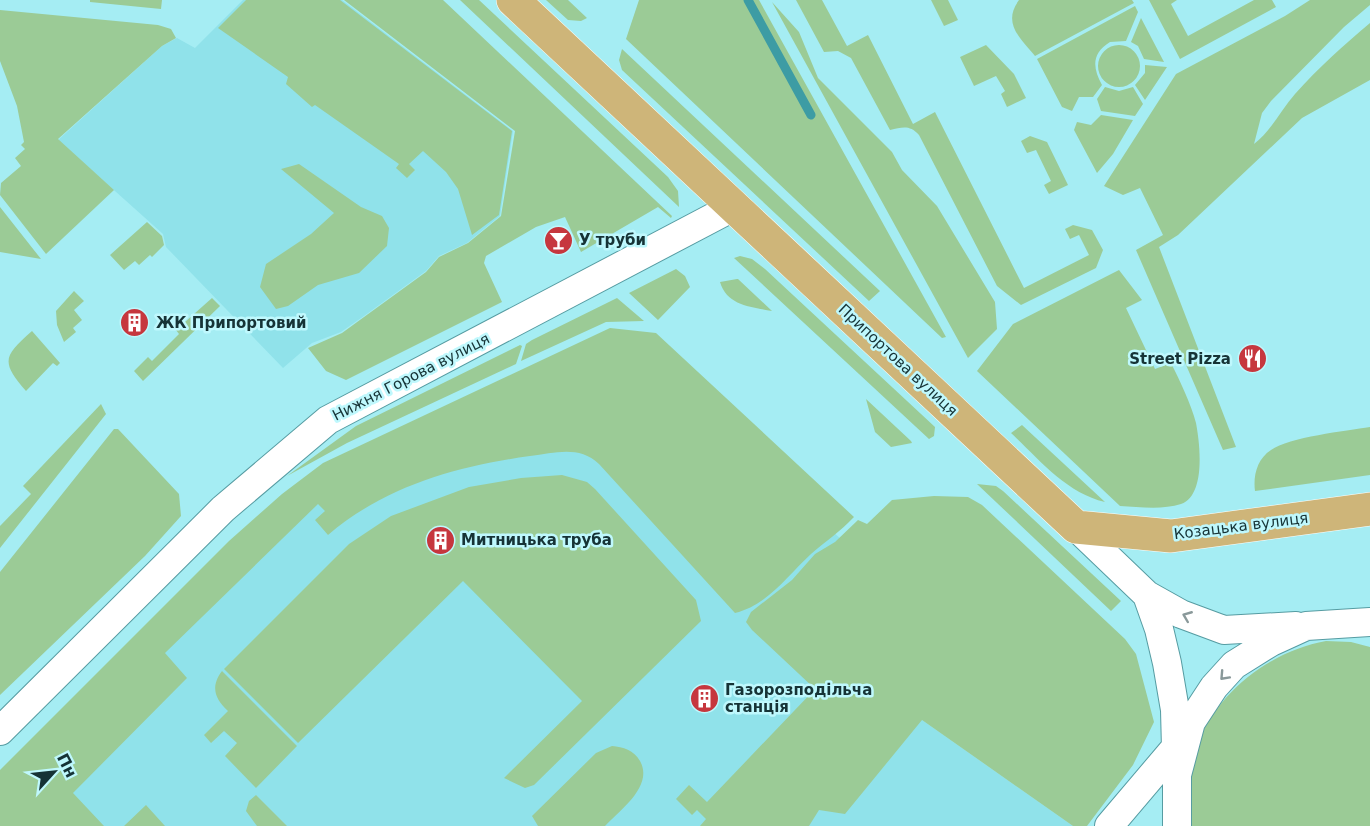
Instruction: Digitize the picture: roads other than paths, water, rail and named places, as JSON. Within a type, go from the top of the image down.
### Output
[{"type":"main road","name":"Припортова вулиця","points":[[513,0],[1076,527]]},
{"type":"main road","name":"Козацька вулиця","points":[[1076,527],[1171,536],[1370,509]]},
{"type":"street","name":"Нижня Горова вулиця","points":[[0,730],[223,509],[328,420],[735,206]]},
{"type":"street","name":"Припортова вулиця","points":[[1076,527],[1147,595],[1159,629],[1175,710],[1177,826]]},
{"type":"street","points":[[1147,595],[1181,614],[1224,630],[1306,626]]},
{"type":"street","name":"Припортова вулиця","points":[[1177,761],[1191,722],[1214,687],[1234,665],[1271,642],[1306,626],[1370,622]]},
{"type":"street","points":[[1109,826],[1177,761]]},
{"type":"waterway","points":[[748,0],[811,115]]},
{"type":"place","name":"У труби","points":[[558,240]]},
{"type":"place","name":"ЖК Припортовий","points":[[135,323]]},
{"type":"place","name":"Street Pizza","points":[[1252,359]]},
{"type":"place","name":"Митницька труба","points":[[440,540]]},
{"type":"place","name":"Газорозподільча станція","points":[[704,699]]}]
